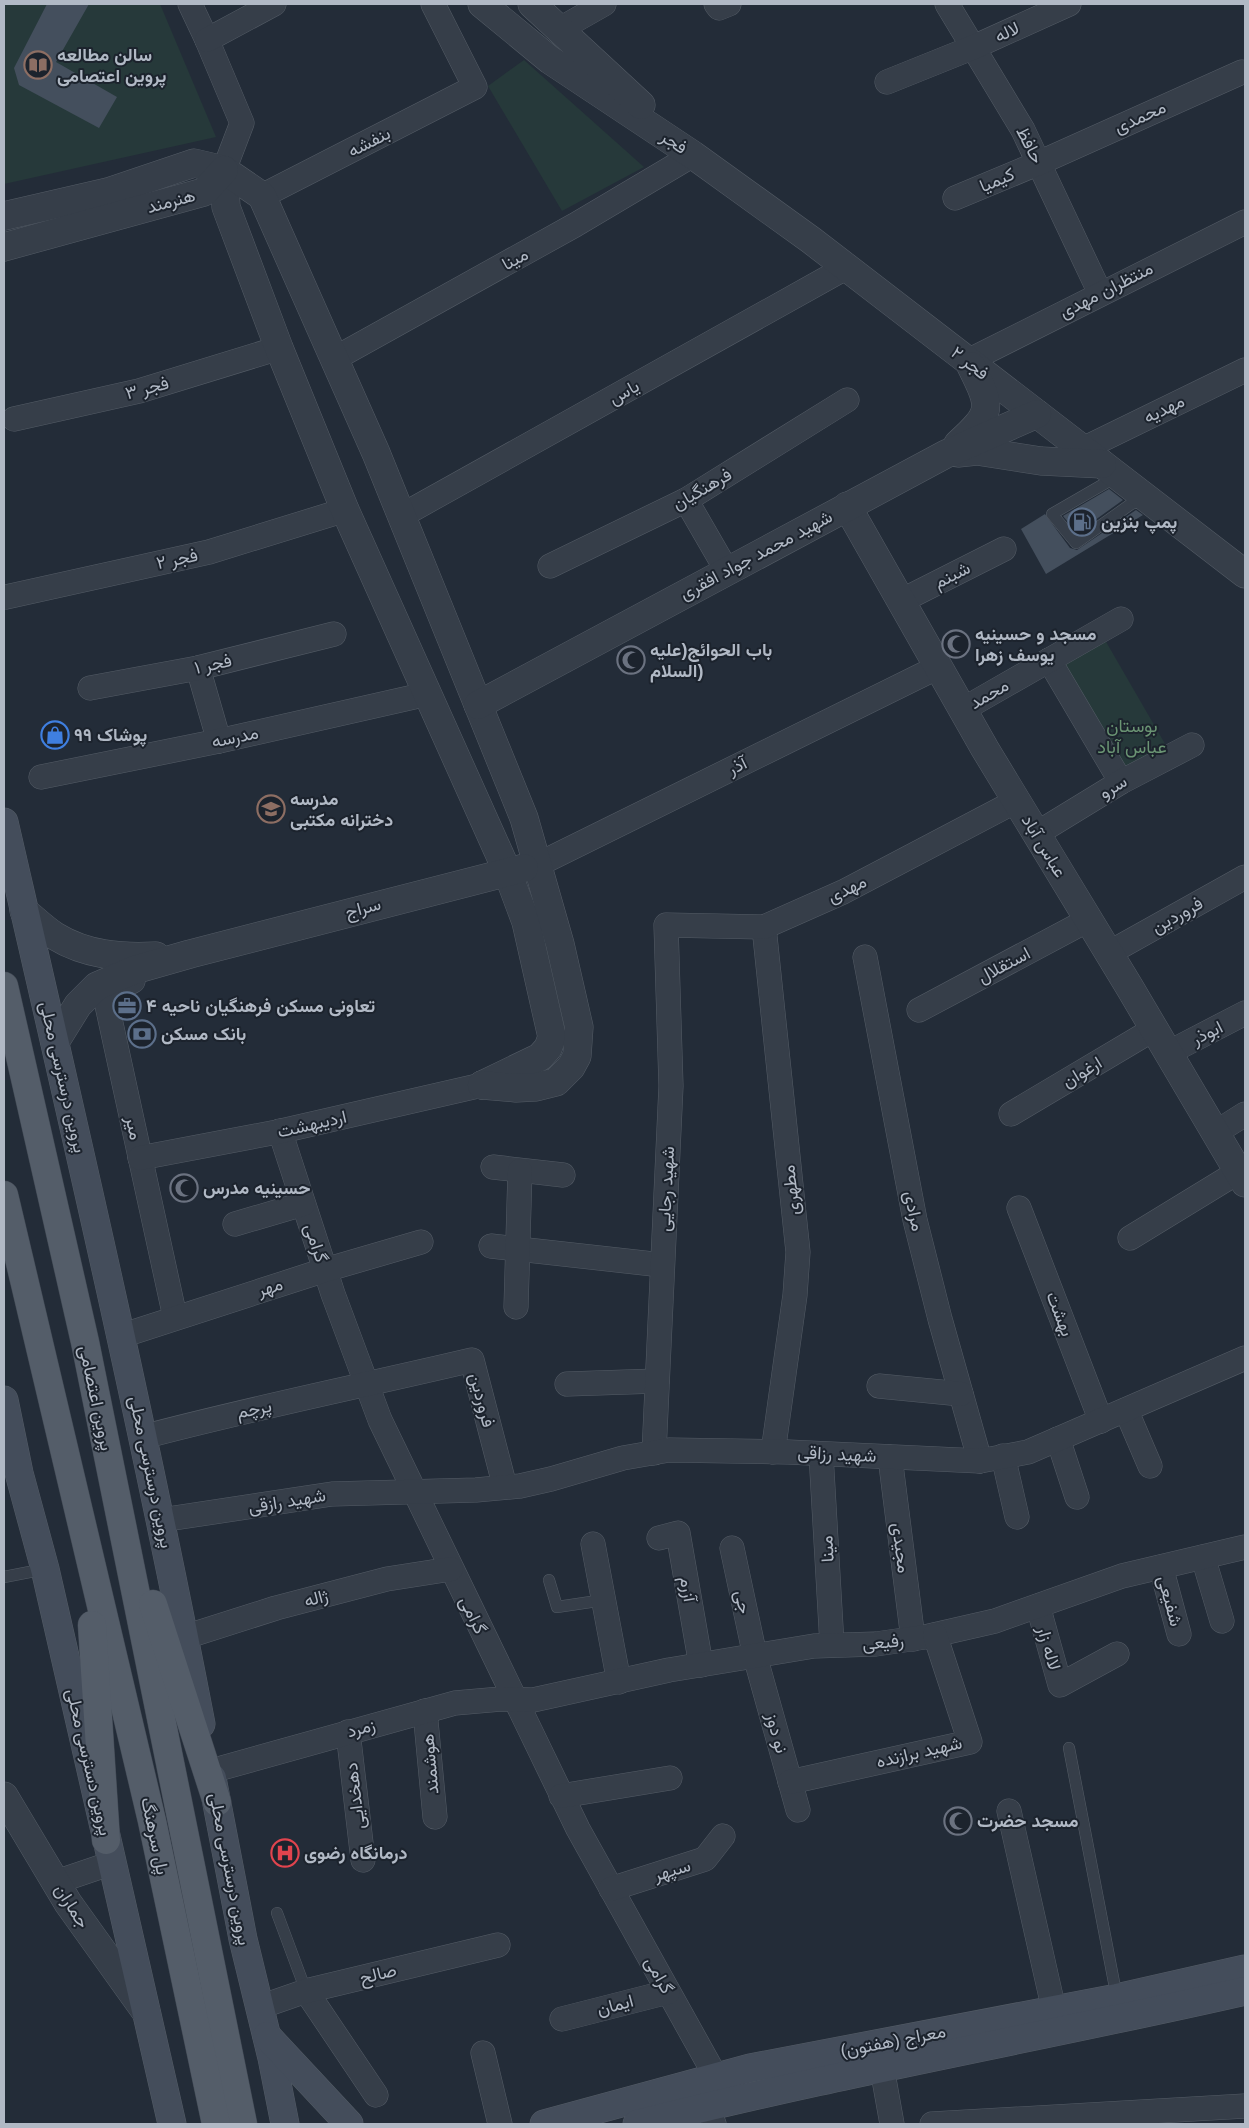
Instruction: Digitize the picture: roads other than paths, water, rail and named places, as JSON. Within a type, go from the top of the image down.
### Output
[{"type":"main road","name":"پروین درسترسی محلی","points":[[4,822],[161,1520],[243,1939],[270,2047],[285,2124]]},
{"type":"main road","name":"پروین اعتصامی","points":[[4,986],[82,1333],[180,1812]]},
{"type":"main road","points":[[4,1196],[88,1548],[109,1851]]},
{"type":"main road","name":"پروین دسترسی محلی","points":[[4,1400],[12,1463],[45,1569],[172,2124]]},
{"type":"main road","points":[[111,1471],[217,1802]]},
{"type":"main road","name":"پل سرهنگ","points":[[88,1548],[152,1821],[216,2124]]},
{"type":"main road","name":"پل سرهنگ","points":[[180,1812],[243,2124]]},
{"type":"main road","name":"معراج (هفتون)","points":[[544,2124],[750,2068],[1117,1998],[1245,1969]]},
{"type":"main road","name":"معراج (هفتون)","points":[[637,2124],[710,2116],[882,2068],[1129,2018],[1245,1992]]},
{"type":"main road","points":[[270,2047],[274,2124]]},
{"type":"main road","points":[[270,2047],[349,2124]]},
{"type":"main road","points":[[163,2089],[167,2124]]},
{"type":"main road","points":[[163,2089],[176,2124]]},
{"type":"street","points":[[190,4],[208,40],[242,123],[224,170],[226,207],[279,348],[345,510],[507,871],[526,922],[552,1037],[548,1048],[540,1057],[482,1085]]},
{"type":"street","points":[[208,40],[274,4]]},
{"type":"street","name":"بنفشه","points":[[262,196],[475,88],[433,4]]},
{"type":"street","name":"فجر","points":[[482,4],[550,60],[693,155]]},
{"type":"street","name":"فجر","points":[[532,4],[560,28],[693,155]]},
{"type":"street","points":[[560,28],[604,4]]},
{"type":"street","points":[[716,4],[719,8],[728,4]]},
{"type":"street","name":"حافظ","points":[[947,4],[1023,130],[1100,293]]},
{"type":"street","name":"لاله","points":[[974,47],[1068,4]]},
{"type":"street","points":[[887,82],[974,47]]},
{"type":"street","name":"محمدی","points":[[1039,163],[1242,72]]},
{"type":"street","name":"فجر ۲","points":[[693,155],[847,267],[1245,573]]},
{"type":"street","name":"مینا","points":[[334,359],[566,230],[693,155]]},
{"type":"street","name":"هنرمند","points":[[4,216],[108,192],[194,163],[224,170],[204,192],[4,248]]},
{"type":"street","name":"کیمیا","points":[[955,198],[1039,163]]},
{"type":"street","points":[[224,170],[262,196],[334,359],[402,516],[524,818],[560,944],[579,1027],[577,1056],[571,1067],[556,1082],[536,1087],[516,1088],[482,1085]]},
{"type":"street","name":"منتظران مهدی","points":[[968,361],[1100,293],[1245,222]]},
{"type":"street","name":"یاس","points":[[402,516],[847,267]]},
{"type":"street","name":"فجر ۳","points":[[14,419],[139,391],[279,348]]},
{"type":"street","points":[[946,454],[978,425],[987,411],[987,400],[968,361]]},
{"type":"street","name":"مهدیه","points":[[1101,463],[1245,370]]},
{"type":"street","name":"فرهنگیان","points":[[550,566],[686,500],[847,400]]},
{"type":"street","name":"شهید محمد جواد افقری","points":[[478,705],[946,454],[1037,414]]},
{"type":"street","points":[[946,454],[977,451],[1041,461],[1101,463]]},
{"type":"street","points":[[686,500],[727,571]]},
{"type":"street","name":"عباس آباد","points":[[847,506],[962,710],[1242,1177]]},
{"type":"street","name":"فجر ۲","points":[[6,596],[210,552],[345,510]]},
{"type":"street","name":"شبنم","points":[[901,601],[1004,549]]},
{"type":"street","name":"محمد","points":[[962,710],[1121,619]]},
{"type":"street","name":"فجر ۱","points":[[90,688],[198,668],[334,634]]},
{"type":"street","points":[[1049,660],[1121,782]]},
{"type":"street","name":"آذر","points":[[537,865],[938,667]]},
{"type":"street","points":[[198,668],[219,741]]},
{"type":"street","name":"مدرسه","points":[[41,777],[219,741],[427,694]]},
{"type":"street","name":"سرو","points":[[1036,834],[1121,782],[1192,745]]},
{"type":"street","name":"مهدی","points":[[666,925],[764,927],[843,892],[1016,801]]},
{"type":"street","name":"سراج","points":[[55,1042],[78,1005],[97,986],[154,965],[507,871],[537,865]]},
{"type":"street","name":"فروردین","points":[[1108,953],[1245,877]]},
{"type":"street","name":"سراج","points":[[24,911],[55,936],[93,953],[131,957],[190,954]]},
{"type":"street","name":"استقلال","points":[[919,1010],[1088,920]]},
{"type":"street","name":"شهید رجایی","points":[[654,1452],[671,1086],[666,925]]},
{"type":"street","name":"مطهری","points":[[764,927],[798,1252],[795,1294],[773,1452]]},
{"type":"street","name":"مرادی","points":[[865,957],[915,1220],[940,1319],[980,1461]]},
{"type":"street","name":"میر","points":[[154,965],[135,980],[105,996],[175,1317]]},
{"type":"street","name":"ابوذر","points":[[1168,1053],[1245,1013]]},
{"type":"street","name":"ارغوان","points":[[1010,1114],[1154,1029]]},
{"type":"street","name":"اردیبهشت","points":[[140,1158],[280,1131],[482,1085]]},
{"type":"street","points":[[1215,1133],[1245,1114]]},
{"type":"street","name":"گرامی","points":[[280,1131],[325,1270],[380,1420],[513,1700],[561,1796],[716,2077]]},
{"type":"street","points":[[493,1167],[563,1175]]},
{"type":"street","points":[[516,1307],[520,1171]]},
{"type":"street","points":[[1130,1238],[1242,1177]]},
{"type":"street","points":[[235,1224],[304,1204]]},
{"type":"street","name":"بهشت","points":[[1019,1208],[1101,1421]]},
{"type":"street","name":"مهر","points":[[121,1336],[175,1317],[421,1242]]},
{"type":"street","points":[[491,1246],[662,1265]]},
{"type":"street","name":"شهید رزاقی","points":[[414,1492],[505,1487],[551,1480],[623,1458],[669,1450],[773,1452],[980,1461],[1028,1452],[1245,1358]]},
{"type":"street","name":"فروردین","points":[[367,1385],[472,1360],[505,1487]]},
{"type":"street","points":[[567,1384],[657,1381]]},
{"type":"street","name":"پرچم","points":[[143,1437],[239,1411],[367,1385]]},
{"type":"street","points":[[879,1386],[961,1394]]},
{"type":"street","points":[[1126,1410],[1150,1466]]},
{"type":"street","points":[[1058,1439],[1077,1497]]},
{"type":"street","name":"مینا","points":[[821,1454],[832,1645]]},
{"type":"street","points":[[1003,1456],[1017,1517]]},
{"type":"street","name":"مجیدی","points":[[890,1457],[924,1637]]},
{"type":"street","name":"شهید رازقی","points":[[161,1520],[332,1494],[414,1492]]},
{"type":"street","name":"آزرم","points":[[659,1538],[678,1533],[702,1665]]},
{"type":"street","points":[[594,1544],[619,1682]]},
{"type":"street","name":"رفیعی","points":[[513,1700],[533,1700],[702,1665],[814,1646],[876,1644],[924,1637],[996,1621],[1122,1576],[1245,1547]]},
{"type":"street","name":"جی","points":[[732,1548],[755,1656]]},
{"type":"street","points":[[1203,1557],[1222,1621]]},
{"type":"street","name":"شفیعی","points":[[1161,1567],[1180,1634]]},
{"type":"street","name":"ژاله","points":[[185,1638],[276,1608],[387,1579],[451,1569]]},
{"type":"street","name":"لاله زار","points":[[1038,1606],[1060,1685],[1116,1654]]},
{"type":"street","name":"شهید برازنده","points":[[790,1782],[970,1742],[924,1637]]},
{"type":"street","name":"نو دوز","points":[[755,1656],[798,1810]]},
{"type":"street","name":"زمرد","points":[[211,1771],[455,1703],[513,1700]]},
{"type":"street","name":"هوشمند","points":[[425,1711],[434,1817]]},
{"type":"street","name":"دهخدایی","points":[[348,1732],[363,1860]]},
{"type":"street","points":[[561,1796],[670,1778]]},
{"type":"street","name":"جماران","points":[[4,1796],[68,1903],[146,2012]]},
{"type":"street","points":[[1009,1811],[1054,2010]]},
{"type":"street","name":"سپهر","points":[[611,1889],[705,1860],[723,1836]]},
{"type":"street","points":[[56,1882],[109,1851]]},
{"type":"street","name":"صالح","points":[[260,2007],[306,1991],[498,1945]]},
{"type":"street","points":[[306,1991],[376,2095]]},
{"type":"street","name":"ایمان","points":[[562,2019],[668,1992]]},
{"type":"street","points":[[483,2053],[500,2124]]},
{"type":"street","points":[[882,2068],[892,2124]]},
{"type":"street","points":[[932,2124],[1245,2106]]},
{"type":"lane","points":[[1101,463],[1052,514],[1076,543],[1131,504],[1147,498]]},
{"type":"lane","points":[[4,1577],[45,1569]]},
{"type":"lane","points":[[549,1580],[557,1607],[604,1600]]},
{"type":"lane","points":[[1069,1748],[1117,1998]]},
{"type":"lane","points":[[277,1913],[306,1991]]},
{"type":"place","name":"سالن مطالعه پروین اعتصامی","points":[[38,65]]},
{"type":"place","name":"پمپ بنزین","points":[[1082,522]]},
{"type":"place","name":"مسجد و حسینیه یوسف زهرا","points":[[956,644]]},
{"type":"place","name":"باب الحوائج(علیه السلام)","points":[[631,660]]},
{"type":"place","name":"پوشاک ۹۹","points":[[55,735]]},
{"type":"place","name":"مدرسه دخترانه مکتبی","points":[[271,809]]},
{"type":"place","name":"تعاونی مسکن فرهنگیان ناحیه ۴","points":[[127,1006]]},
{"type":"place","name":"بانک مسکن","points":[[142,1034]]},
{"type":"place","name":"حسینیه مدرس","points":[[184,1188]]},
{"type":"place","name":"مسجد حضرت","points":[[958,1821]]},
{"type":"place","name":"درمانگاه رضوی","points":[[285,1853]]},
{"type":"park label","name":"بوستان عباس آباد","points":[[1132,736]]}]
